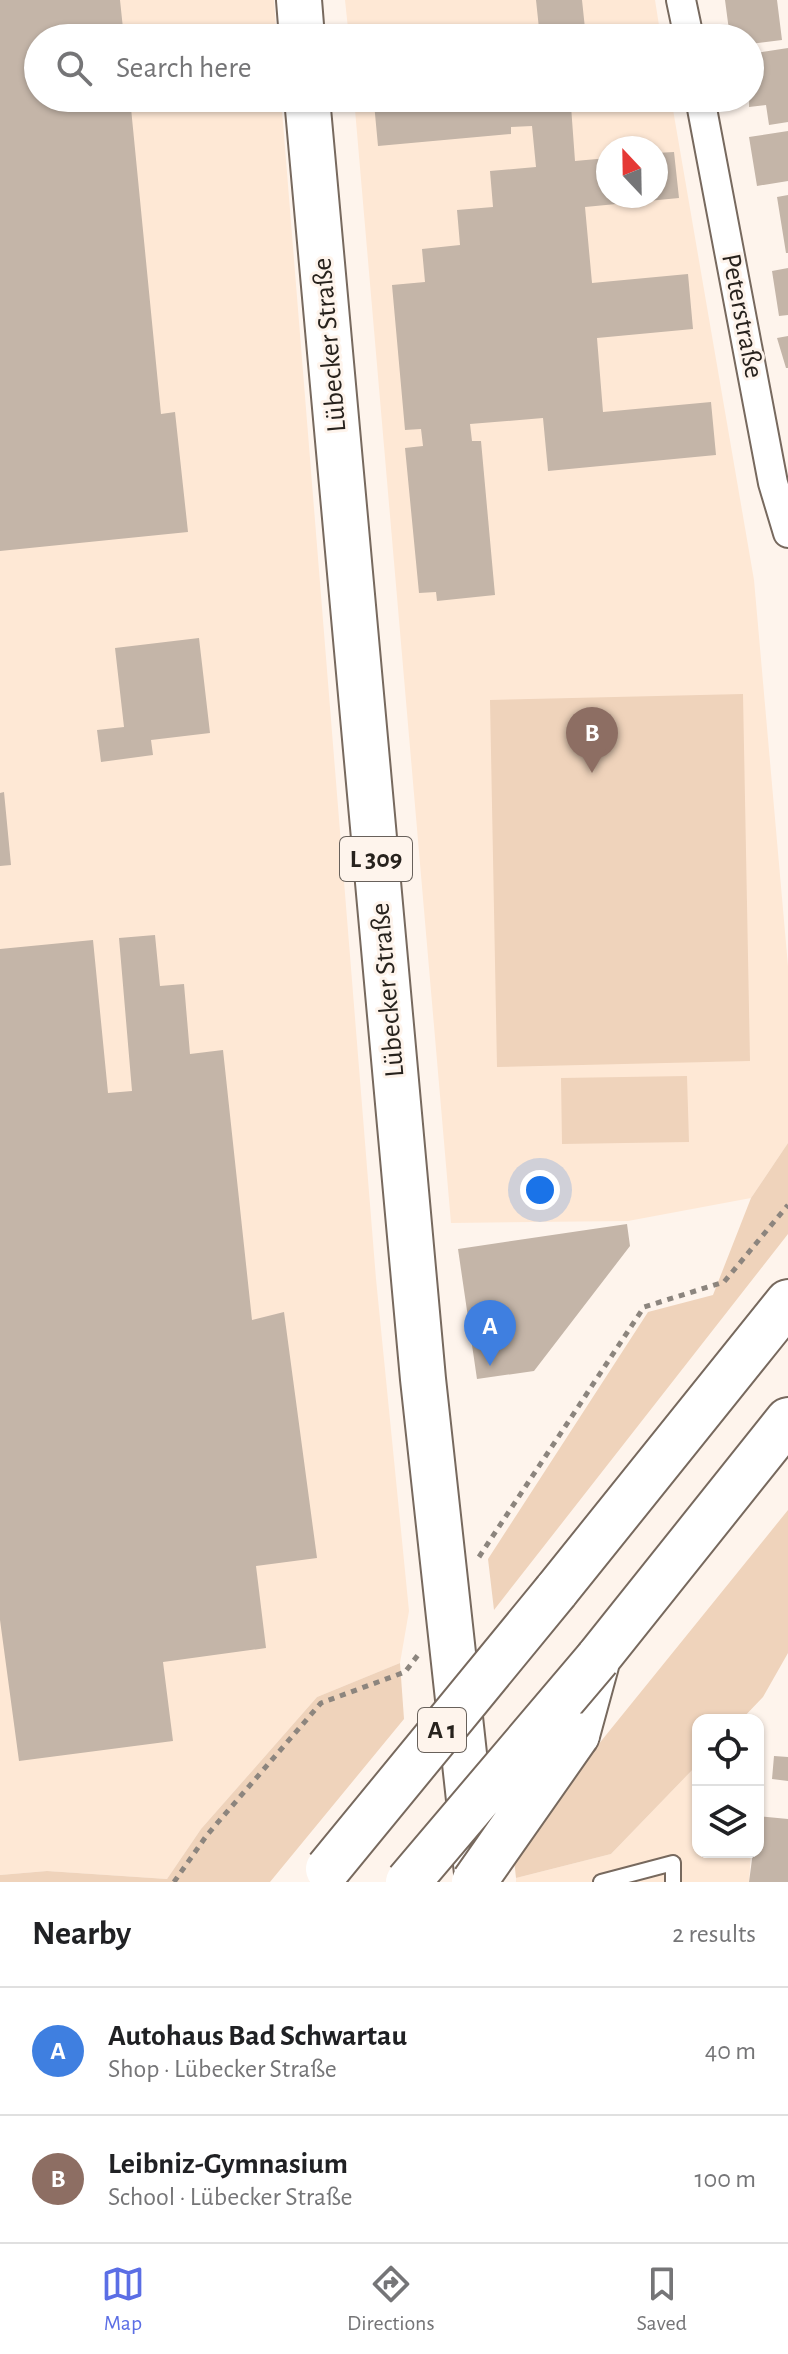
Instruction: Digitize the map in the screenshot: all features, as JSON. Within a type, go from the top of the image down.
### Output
[{"type":"main road","points":[[299,0],[301,24]]},
{"type":"main road","name":"Lübecker Straße","points":[[308,112],[447,1621],[476,1882]]},
{"type":"main road","name":"A 1","points":[[323,1876],[788,1302]]},
{"type":"main road","name":"A 1","points":[[408,1882],[598,1658],[788,1420]]},
{"type":"main road","points":[[476,1882],[577,1735],[598,1658]]},
{"type":"street","points":[[681,0],[686,24]]},
{"type":"street","name":"Peterstraße","points":[[703,112],[773,483],[788,533]]},
{"type":"lane","points":[[601,1882],[673,1863],[673,1882]]},
{"type":"path","points":[[479,1557],[644,1307],[724,1282],[788,1205]]},
{"type":"path","points":[[174,1882],[207,1835],[321,1703],[405,1672],[447,1621]]},
{"type":"shaded area","points":[[0,0],[274,0],[276,24],[24,24],[24,112],[282,112],[376,1279],[409,1611],[400,1663],[317,1697],[201,1829],[167,1879],[47,1871],[0,1875]]},
{"type":"shaded area","points":[[345,0],[655,0],[659,24],[348,24]]},
{"type":"shaded area","points":[[355,112],[673,112],[754,580],[788,966],[788,1143],[751,1198],[628,1221],[451,1223]]},
{"type":"shaded area","points":[[743,694],[750,1061],[497,1067],[490,700]]},
{"type":"shaded area","points":[[687,1076],[689,1142],[562,1144],[561,1078]]},
{"type":"shaded area","points":[[788,1143],[788,1234],[494,1610],[488,1559],[648,1312],[713,1295],[751,1198]]},
{"type":"shaded area","points":[[788,1510],[788,1653],[763,1697],[747,1714],[692,1714],[692,1770],[611,1854],[516,1878],[513,1850]]},
{"type":"shaded area","points":[[400,1663],[404,1719],[270,1882],[0,1882],[0,1875],[47,1871],[167,1879],[201,1829],[317,1697]]},
{"type":"shaded area","points":[[692,1770],[692,1858],[751,1858],[749,1882],[516,1882],[516,1878],[611,1854]]},
{"type":"building","points":[[0,0],[120,0],[123,24],[24,24],[24,112],[131,112],[161,414],[175,412],[188,532],[0,551]]},
{"type":"building","points":[[536,0],[582,0],[585,24],[539,24]]},
{"type":"building","points":[[725,0],[777,0],[782,40],[764,42],[764,24],[728,24]]},
{"type":"building","points":[[788,48],[788,122],[769,125],[764,105],[764,52]]},
{"type":"building","points":[[375,112],[571,112],[575,161],[596,159],[596,206],[585,207],[592,283],[688,274],[693,329],[597,338],[603,412],[711,402],[716,455],[548,471],[543,418],[470,424],[472,441],[481,441],[495,595],[437,601],[436,592],[419,593],[405,448],[423,446],[421,429],[405,430],[392,285],[425,282],[422,249],[460,245],[457,210],[493,207],[490,171],[536,167],[532,126],[511,127],[511,134],[378,146]]},
{"type":"building","points":[[788,131],[788,181],[757,186],[749,137]]},
{"type":"building","points":[[668,152],[674,152],[679,198],[668,199]]},
{"type":"building","points":[[788,195],[788,253],[786,253],[777,197]]},
{"type":"building","points":[[788,268],[788,315],[779,316],[772,271]]},
{"type":"building","points":[[788,336],[788,368],[786,368],[777,338]]},
{"type":"building","points":[[199,638],[210,733],[151,740],[153,755],[101,762],[97,730],[124,727],[115,648]]},
{"type":"building","points":[[4,792],[11,865],[0,866],[0,793]]},
{"type":"building","points":[[155,935],[160,986],[184,984],[190,1054],[223,1050],[252,1320],[284,1312],[317,1558],[256,1566],[266,1648],[163,1662],[173,1741],[19,1761],[0,1620],[0,949],[93,940],[108,1093],[132,1091],[119,938]]},
{"type":"building","points":[[627,1224],[630,1246],[534,1371],[477,1379],[458,1249]]},
{"type":"building","points":[[774,1756],[788,1757],[788,1781],[772,1779]]},
{"type":"building","points":[[764,1817],[788,1819],[788,1882],[749,1882],[752,1858],[764,1858]]},
{"type":"place","name":"Leibniz-Gymnasium","points":[[592,773]]},
{"type":"place","name":"Autohaus Bad Schwartau","points":[[490,1366]]}]
